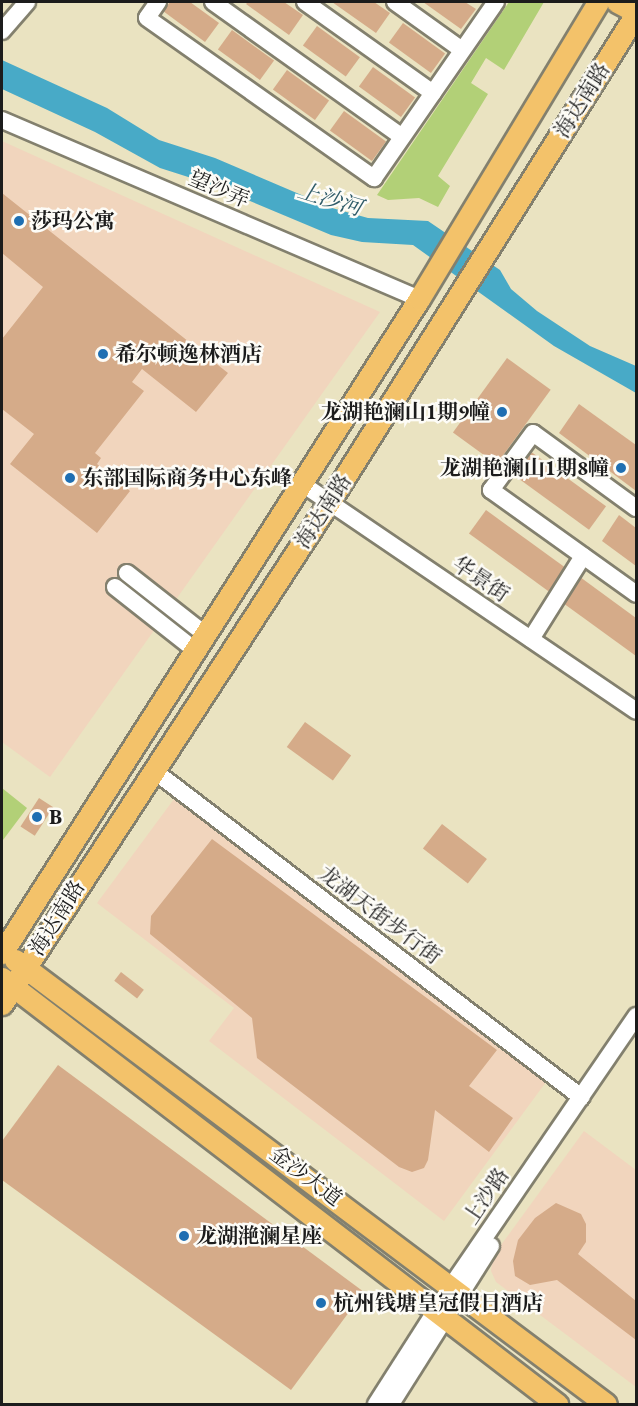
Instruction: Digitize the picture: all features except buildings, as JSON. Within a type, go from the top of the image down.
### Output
[{"type":"main road","name":"海达南路","points":[[2,953],[418,299],[598,2]]},
{"type":"main road","points":[[617,2],[636,13]]},
{"type":"main road","name":"海达南路","points":[[5,989],[26,966],[329,502],[636,13]]},
{"type":"main road","name":"金沙大道","points":[[2,953],[26,966],[606,1404]]},
{"type":"main road","name":"金沙大道","points":[[5,989],[443,1316],[557,1404]]},
{"type":"street","points":[[2,31],[27,2]]},
{"type":"street","points":[[158,2],[147,18],[374,178],[462,50],[491,3]]},
{"type":"street","points":[[213,2],[402,137]]},
{"type":"street","points":[[305,2],[433,93]]},
{"type":"street","points":[[394,2],[462,50]]},
{"type":"street","name":"望沙弄","points":[[2,120],[418,299]]},
{"type":"street","points":[[636,508],[533,433],[491,490],[636,594]]},
{"type":"street","name":"华景街","points":[[301,483],[636,711]]},
{"type":"street","points":[[531,639],[583,556]]},
{"type":"street","points":[[127,573],[201,643]]},
{"type":"street","points":[[115,587],[201,643]]},
{"type":"street","name":"龙湖天街步行街","points":[[153,770],[580,1097]]},
{"type":"street","name":"上沙路","points":[[391,1404],[458,1290],[580,1097],[636,1016]]},
{"type":"street","name":"上沙路","points":[[458,1290],[489,1249],[636,1035]]},
{"type":"street","name":"上沙路","points":[[376,1404],[443,1316]]},
{"type":"shaded area","points":[[2,141],[380,312],[50,777],[2,742]]},
{"type":"shaded area","points":[[174,799],[549,1078],[444,1221],[209,1041],[234,1008],[97,903]]},
{"type":"shaded area","points":[[584,1131],[636,1170],[636,1387],[496,1282],[491,1271],[493,1256]]},
{"type":"green space","points":[[509,2],[544,2],[504,70],[486,58],[471,83],[488,94],[438,176],[450,186],[438,207],[419,198],[388,200],[377,195]]},
{"type":"green space","points":[[2,788],[27,808],[3,840],[2,839]]},
{"type":"water","points":[[2,60],[107,108],[159,140],[215,158],[332,208],[368,218],[428,221],[500,270],[511,289],[537,311],[590,346],[636,366],[636,393],[554,346],[413,245],[362,242],[331,235],[207,183],[160,168],[95,132],[2,89]]},
{"type":"place","name":"莎玛公寓","points":[[19,221]]},
{"type":"place","name":"希尔顿逸林酒店","points":[[103,354]]},
{"type":"place","name":"龙湖艳澜山1期9幢","points":[[502,412]]},
{"type":"place","name":"龙湖艳澜山1期8幢","points":[[621,468]]},
{"type":"place","name":"东部国际商务中心东峰","points":[[70,478]]},
{"type":"place","name":"B","points":[[37,817]]},
{"type":"place","name":"龙湖滟澜星座","points":[[184,1236]]},
{"type":"place","name":"杭州钱塘皇冠假日酒店","points":[[321,1303]]},
{"type":"water label","name":"上沙河","points":[[330,199]]}]
